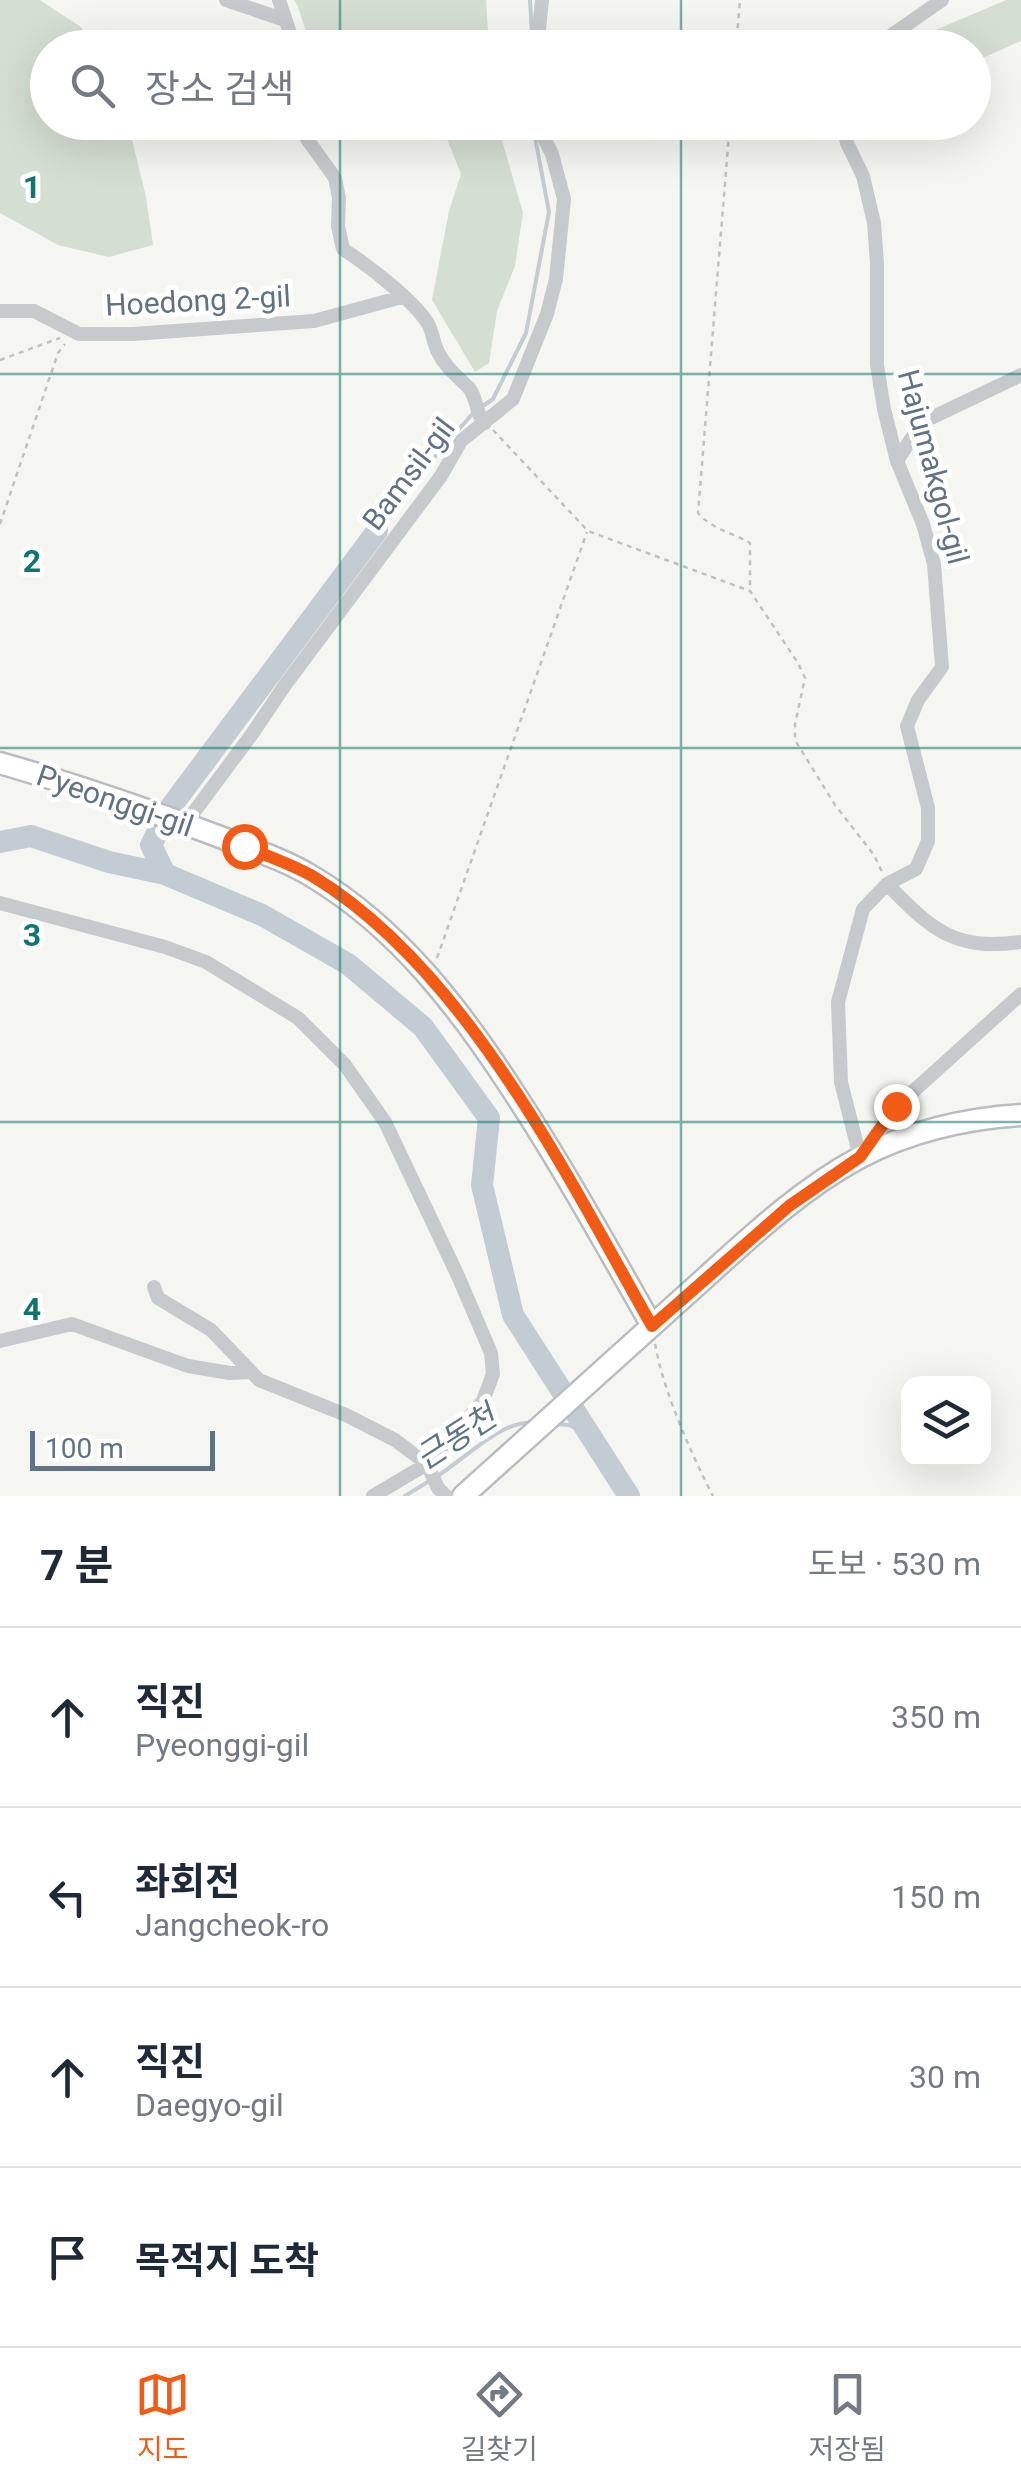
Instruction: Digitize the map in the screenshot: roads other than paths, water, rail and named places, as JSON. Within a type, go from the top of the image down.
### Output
[{"type":"main road","name":"Pyeonggi-gil","points":[[0,763],[75,784],[311,875],[386,930],[477,1036],[553,1152],[644,1332]]},
{"type":"main road","points":[[463,1496],[789,1206],[860,1157],[933,1130],[1021,1115]]},
{"type":"street","points":[[226,0],[286,20]]},
{"type":"street","points":[[279,0],[289,30]]},
{"type":"street","points":[[539,30],[542,0]]},
{"type":"street","points":[[899,30],[942,0]]},
{"type":"street","points":[[308,140],[335,178],[342,249],[402,296],[429,324],[436,350],[470,389],[482,420]]},
{"type":"street","name":"Bamsil-gil","points":[[172,819],[252,734],[284,684],[441,476],[461,441],[482,420],[512,400],[547,314],[556,279],[564,199],[545,140]]},
{"type":"street","name":"Hajumakgol-gil","points":[[847,140],[863,176],[874,223],[877,365],[897,462],[923,524],[934,564],[942,667],[918,700],[907,726],[928,808],[928,840],[916,868],[888,884],[863,909],[838,1002],[841,1082],[860,1157]]},
{"type":"street","name":"Hoedong 2-gil","points":[[0,311],[34,311],[80,334],[133,334],[314,321],[402,296]]},
{"type":"street","points":[[897,462],[928,418],[1021,375]]},
{"type":"street","points":[[888,884],[924,922],[961,942],[997,946],[1021,942]]},
{"type":"street","points":[[0,903],[206,962],[298,1018],[345,1064],[386,1122],[458,1276],[490,1353],[492,1374],[484,1401],[428,1468],[373,1496]]},
{"type":"street","points":[[860,1157],[896,1106],[1021,994]]},
{"type":"street","points":[[154,1287],[158,1298],[212,1330],[259,1380],[346,1415],[395,1440],[428,1468],[442,1492]]},
{"type":"street","points":[[0,1341],[72,1324],[188,1366],[251,1372]]},
{"type":"waterway","points":[[530,0],[532,30]]},
{"type":"waterway","points":[[483,406],[493,399],[526,333],[549,212],[536,140]]},
{"type":"waterway","points":[[377,531],[475,411]]},
{"type":"waterway","points":[[165,874],[151,845],[170,808],[377,531]]},
{"type":"waterway","points":[[0,842],[31,836],[109,862],[165,874],[262,915],[348,964],[423,1027],[489,1118],[482,1185],[513,1315],[629,1496]]},
{"type":"waterway","name":"근동천","points":[[439,1475],[496,1434],[509,1427],[533,1423]]},
{"type":"waterway","name":"근동천","points":[[553,1424],[569,1425],[591,1436]]},
{"type":"waterway","name":"근동천","points":[[405,1496],[431,1480]]}]
